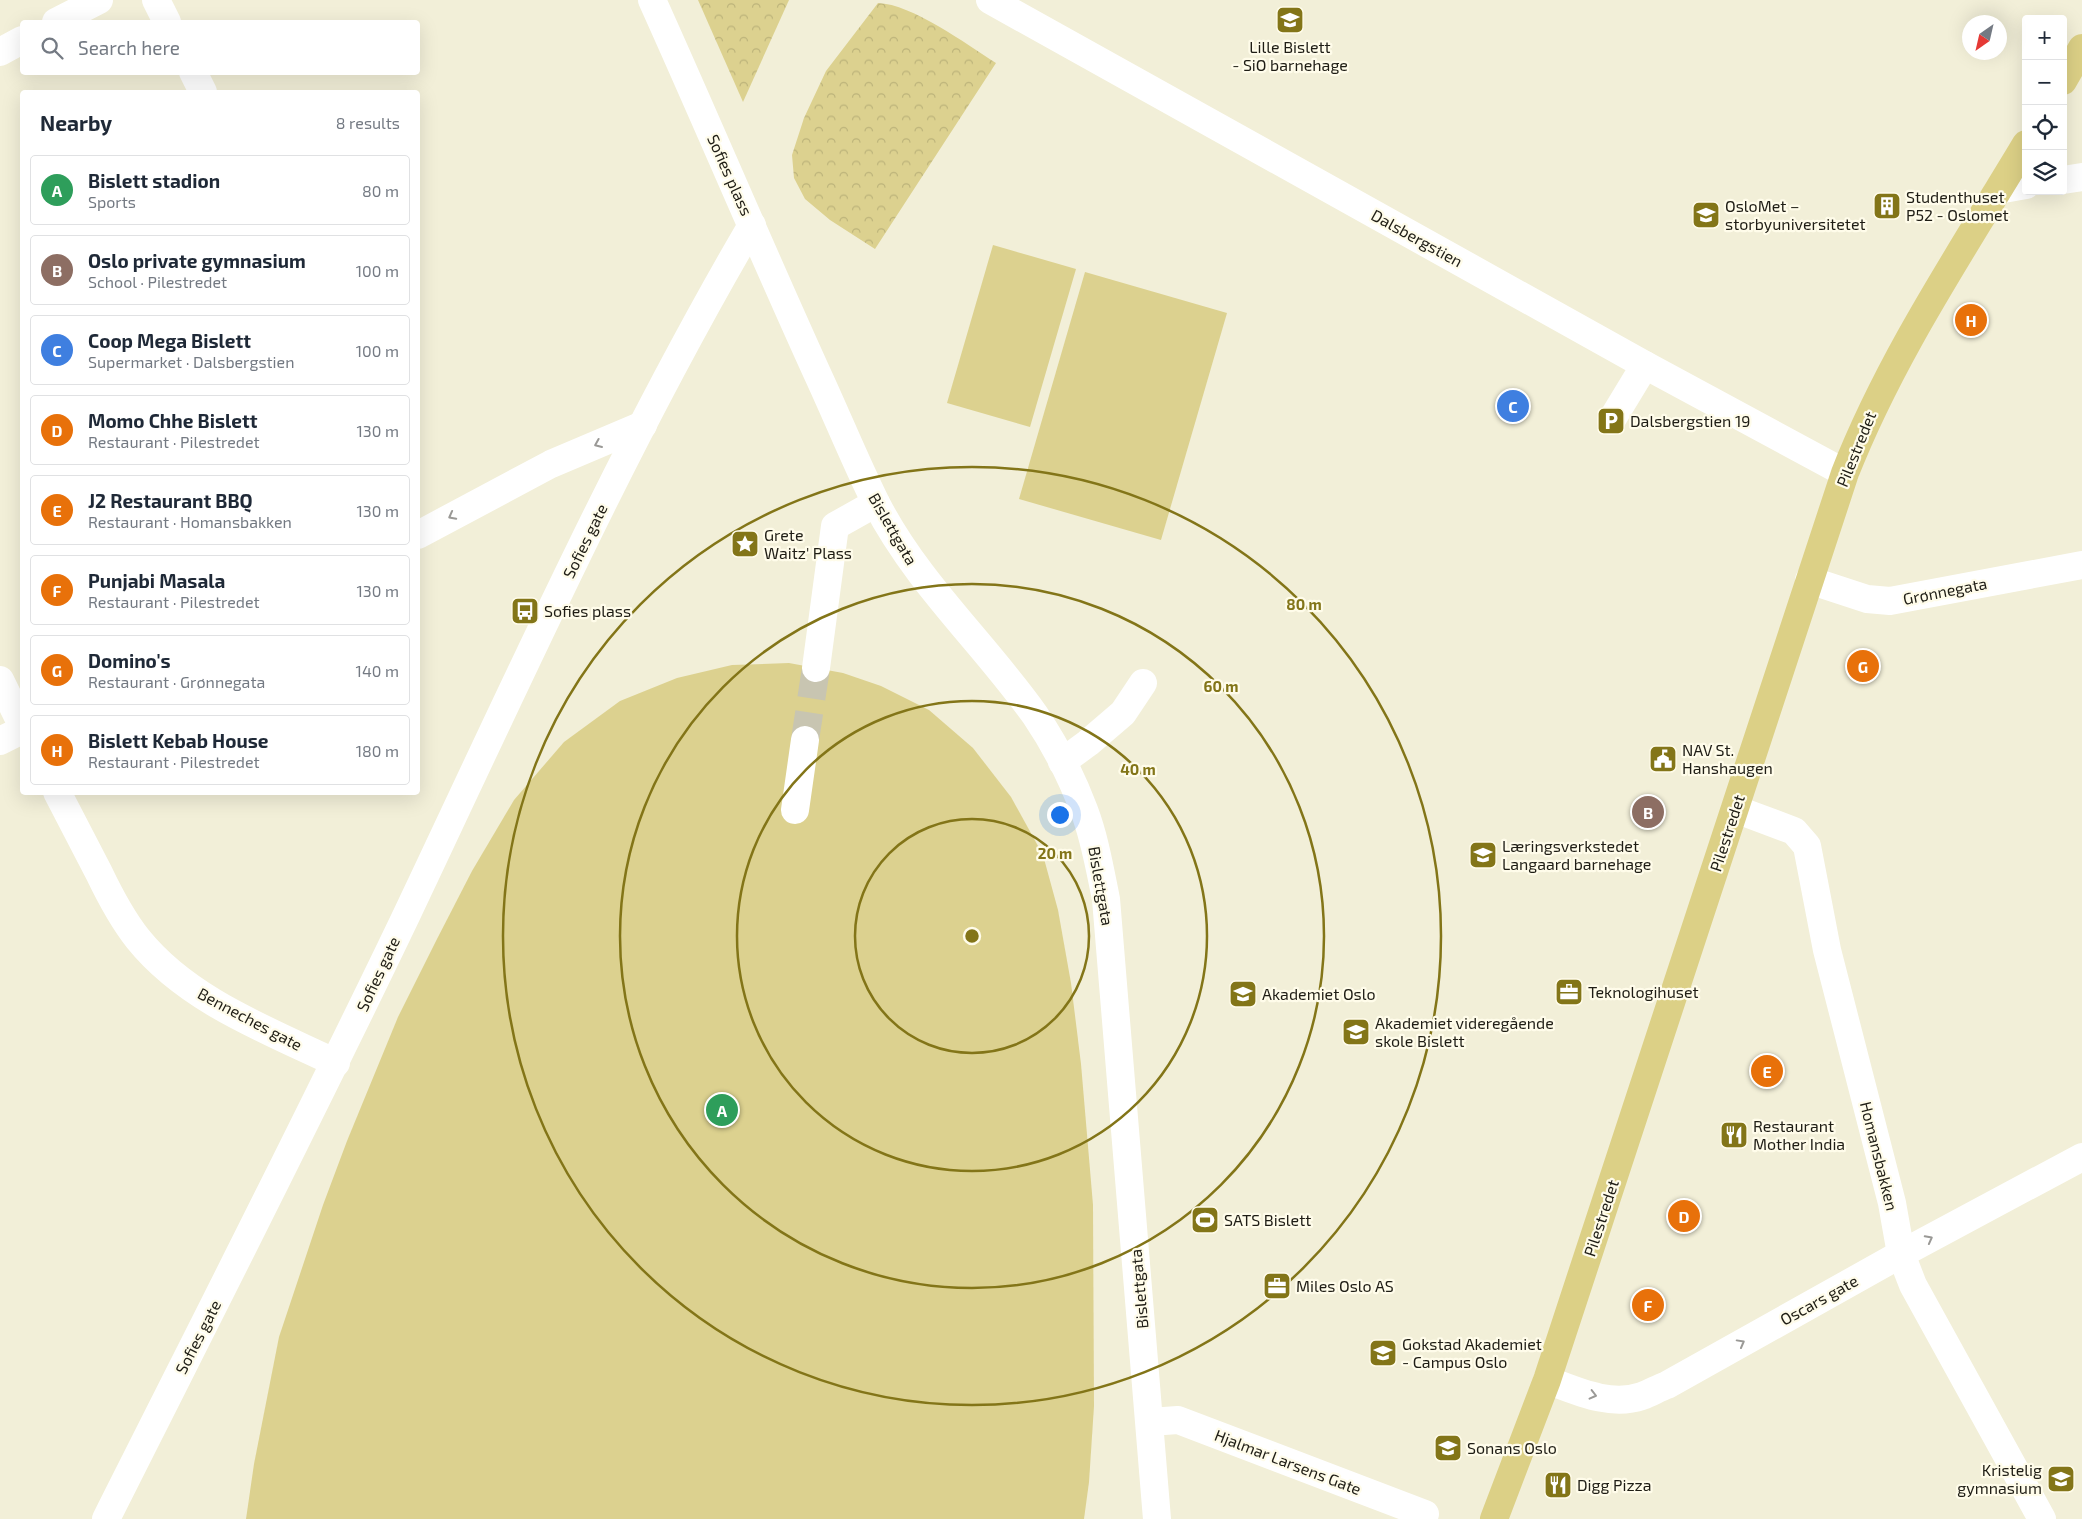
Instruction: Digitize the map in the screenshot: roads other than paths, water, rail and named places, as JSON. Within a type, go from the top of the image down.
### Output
[{"type":"main road","points":[[2067,74],[2082,48]]},
{"type":"main road","name":"Pilestredet","points":[[1494,1519],[1547,1380],[1809,580],[1846,473],[1867,419],[1889,377],[1957,257],[2022,150]]},
{"type":"street","points":[[60,20],[98,0]]},
{"type":"street","points":[[156,0],[166,20]]},
{"type":"street","name":"Sofies plass","points":[[643,425],[684,344],[752,225],[652,0]]},
{"type":"street","name":"Dalsbergstien","points":[[990,0],[1645,365],[1846,473]]},
{"type":"street","points":[[0,52],[20,41]]},
{"type":"street","points":[[194,75],[202,90]]},
{"type":"street","points":[[2067,179],[2082,177]]},
{"type":"street","points":[[1998,190],[2022,186]]},
{"type":"street","name":"Bislettgata","points":[[752,225],[778,287],[876,503],[899,543],[926,582],[1001,671],[1036,717],[1062,762],[1084,810],[1097,854],[1106,899],[1158,1519]]},
{"type":"street","points":[[1611,421],[1645,365]]},
{"type":"street","points":[[421,525],[550,464],[643,425]]},
{"type":"street","name":"Sofies gate","points":[[106,1519],[336,1063],[557,598],[643,425]]},
{"type":"street","points":[[816,668],[835,526],[876,503]]},
{"type":"street","name":"Grønnegata","points":[[1809,580],[1867,599],[1890,601],[2082,565]]},
{"type":"street","points":[[0,680],[20,721]]},
{"type":"street","points":[[1062,762],[1123,713],[1143,683]]},
{"type":"street","points":[[0,741],[20,731]]},
{"type":"street","points":[[795,810],[805,740]]},
{"type":"street","name":"Benneches gate","points":[[59,795],[114,903],[137,938],[164,967],[202,995],[245,1020],[336,1063]]},
{"type":"street","name":"Homansbakken","points":[[1735,809],[1794,830],[1807,846],[1827,950],[1892,1203],[1901,1254],[1913,1285],[2042,1519]]},
{"type":"street","name":"Oscars gate","points":[[1547,1380],[1589,1395],[1611,1400],[1642,1396],[1667,1385],[1901,1254],[2082,1157]]},
{"type":"street","name":"Hjalmar Larsens Gate","points":[[1150,1422],[1178,1420],[1424,1514]]},
{"type":"tunnel","points":[[805,740],[816,668]]},
{"type":"place","name":"Lille Bislett - SiO barnehage","points":[[1290,20]]},
{"type":"place","name":"Studenthuset P52 - Oslomet","points":[[1887,206]]},
{"type":"place","name":"OsloMet – storbyuniversitetet","points":[[1706,215]]},
{"type":"place","name":"Bislett Kebab House","points":[[1971,320]]},
{"type":"place","name":"Coop Mega Bislett","points":[[1513,406]]},
{"type":"place","name":"Dalsbergstien 19","points":[[1611,421]]},
{"type":"place","name":"Grete Waitz' Plass","points":[[745,544]]},
{"type":"place","name":"Sofies plass","points":[[525,611]]},
{"type":"place","name":"Domino's","points":[[1863,666]]},
{"type":"place","name":"NAV St. Hanshaugen","points":[[1663,759]]},
{"type":"place","name":"Oslo private gymnasium","points":[[1648,812]]},
{"type":"place","name":"Læringsverkstedet Langaard barnehage","points":[[1483,855]]},
{"type":"place","name":"Teknologihuset","points":[[1569,992]]},
{"type":"place","name":"Akademiet Oslo","points":[[1243,994]]},
{"type":"place","name":"Akademiet videregående skole Bislett","points":[[1356,1032]]},
{"type":"place","name":"J2 Restaurant BBQ","points":[[1767,1071]]},
{"type":"place","name":"Bislett stadion","points":[[722,1110]]},
{"type":"place","name":"Restaurant Mother India","points":[[1734,1135]]},
{"type":"place","name":"Momo Chhe Bislett","points":[[1684,1216]]},
{"type":"place","name":"SATS Bislett","points":[[1205,1220]]},
{"type":"place","name":"Miles Oslo AS","points":[[1277,1286]]},
{"type":"place","name":"Punjabi Masala","points":[[1648,1305]]},
{"type":"place","name":"Gokstad Akademiet - Campus Oslo","points":[[1383,1353]]},
{"type":"place","name":"Sonans Oslo","points":[[1448,1448]]},
{"type":"place","name":"Kristelig gymnasium","points":[[2061,1479]]},
{"type":"place","name":"Digg Pizza","points":[[1558,1485]]}]
